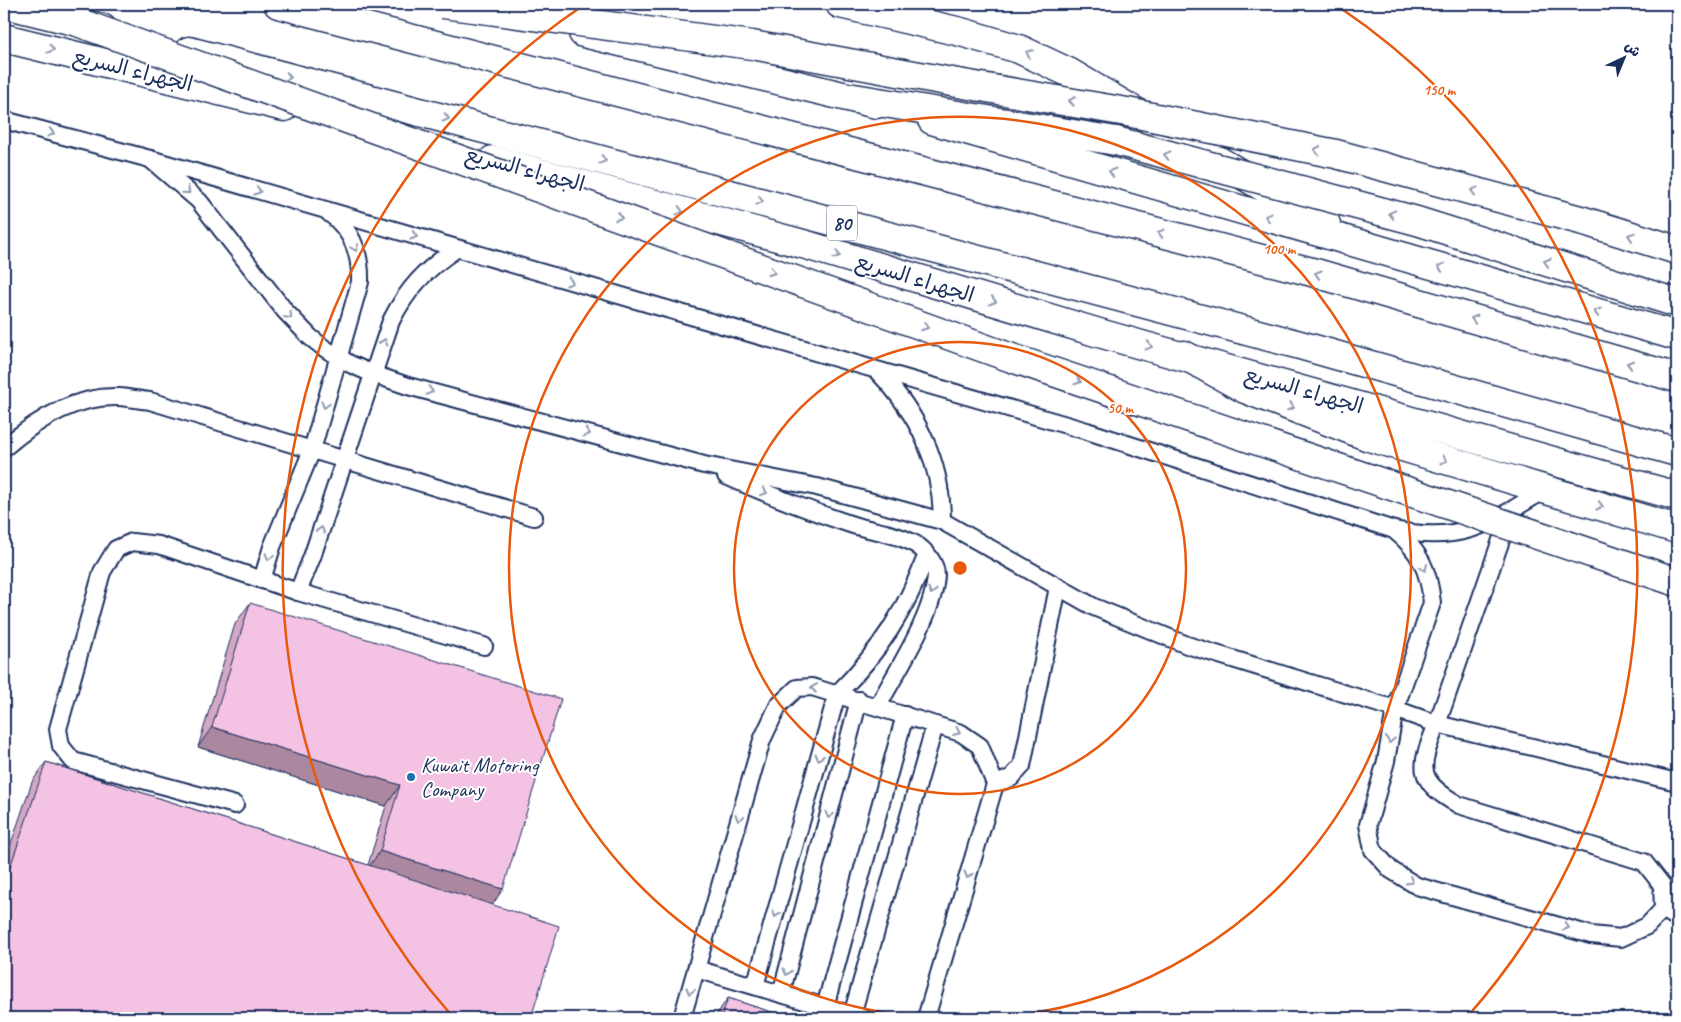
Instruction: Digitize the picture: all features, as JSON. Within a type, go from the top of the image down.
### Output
[{"type":"main road","name":"الجهراء السريع","points":[[4,4],[80,22],[1300,345],[1677,452]]},
{"type":"main road","points":[[278,4],[1312,272],[1677,378]]},
{"type":"main road","points":[[442,4],[752,45],[1127,112],[1336,154],[1584,221],[1677,250]]},
{"type":"main road","points":[[463,4],[854,98],[1677,336]]},
{"type":"main road","points":[[840,4],[961,32],[1019,49],[1070,73],[1359,243]]},
{"type":"main road","points":[[80,22],[1006,356],[1677,582]]},
{"type":"main road","name":"الجهراء السريع","points":[[4,38],[431,143],[803,244],[1099,333],[1184,355],[1677,496]]},
{"type":"main road","points":[[854,98],[1116,141],[1417,221],[1677,303]]},
{"type":"main road","points":[[1184,355],[1244,389],[1369,438],[1677,529]]},
{"type":"lane","points":[[4,120],[150,159],[1087,431],[1394,530],[1429,535],[1451,534],[1472,529],[1493,522],[1544,490]]},
{"type":"lane","points":[[150,159],[199,201],[285,312],[297,324],[324,348],[339,358],[373,374],[408,386],[704,465],[817,487],[942,522],[1094,607],[1187,645],[1396,709],[1437,724],[1677,782]]},
{"type":"lane","points":[[262,580],[272,547],[312,450],[358,288],[359,257],[351,237],[338,219],[325,210]]},
{"type":"lane","points":[[298,592],[312,557],[391,322],[400,305],[424,274],[456,249]]},
{"type":"lane","points":[[876,371],[893,388],[907,407],[929,448],[937,475],[942,503],[942,522]]},
{"type":"lane","points":[[4,448],[24,430],[45,417],[94,399],[118,397],[150,401],[534,517]]},
{"type":"lane","points":[[704,465],[751,487],[799,506],[917,545],[933,563],[936,573],[928,606],[917,633],[878,706]]},
{"type":"lane","points":[[1394,530],[1417,554],[1425,568],[1430,585],[1432,603],[1396,709],[1386,761],[1368,825],[1373,850],[1391,870],[1417,886],[1591,935],[1621,938],[1648,926],[1663,909],[1662,885],[1644,862],[1458,805],[1443,796],[1428,781],[1423,766],[1426,752],[1512,510]]},
{"type":"lane","points":[[235,806],[73,761],[61,746],[58,729],[102,572],[116,549],[132,542],[159,545],[298,592],[484,646]]},
{"type":"lane","points":[[755,986],[837,694],[861,670],[882,644],[900,615],[915,585],[926,554]]},
{"type":"lane","points":[[995,784],[1011,778],[1022,766],[1058,587]]},
{"type":"lane","points":[[682,1018],[762,740],[778,706],[797,688],[812,686],[961,733],[980,746],[995,784],[926,1018]]},
{"type":"lane","points":[[781,994],[859,700]]},
{"type":"lane","points":[[825,1007],[905,716]]},
{"type":"lane","points":[[696,968],[858,1017],[936,724]]},
{"type":"lane","points":[[1663,909],[1677,918]]},
{"type":"building","name":"Kuwait Motoring Company","points":[[250,603],[561,699],[503,889],[380,851],[400,785],[212,727]]},
{"type":"building","points":[[46,762],[559,926],[531,1018],[4,1018],[4,885]]},
{"type":"building","points":[[728,998],[790,1018],[721,1018]]},
{"type":"place","name":"Kuwait Motoring Company","points":[[411,777]]}]
